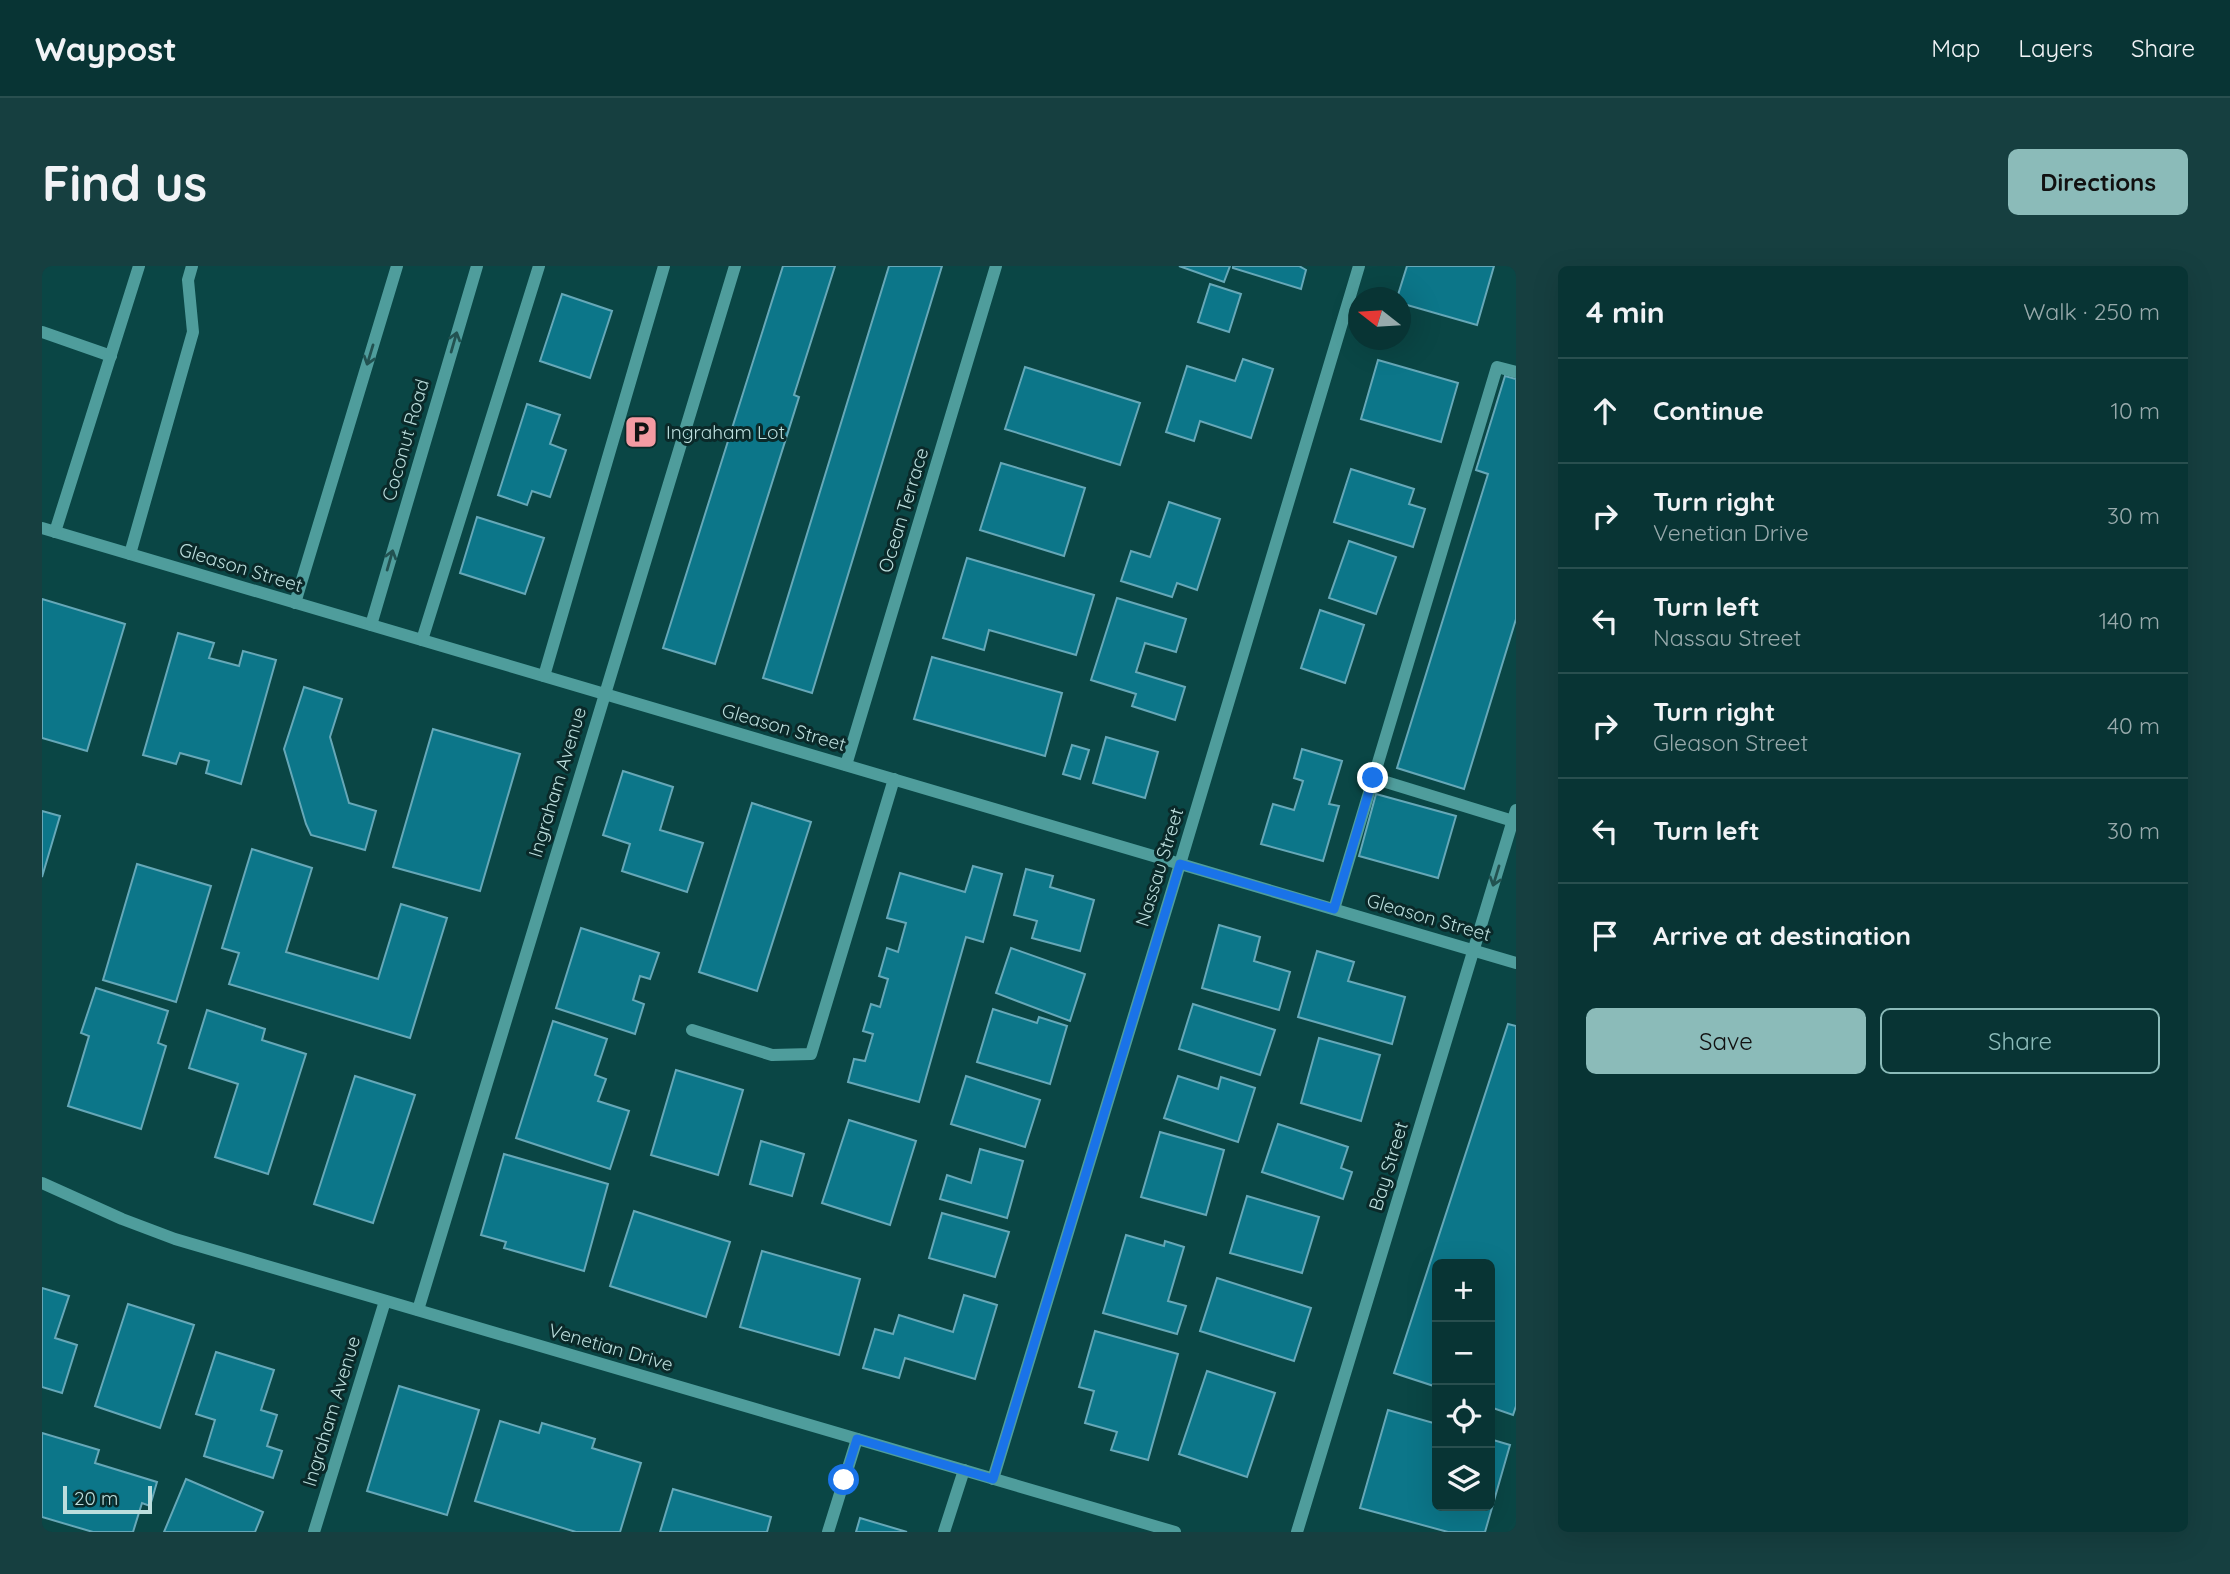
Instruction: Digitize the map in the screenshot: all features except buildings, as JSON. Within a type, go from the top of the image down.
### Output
[{"type":"street","points":[[55,532],[139,266]]},
{"type":"street","points":[[130,554],[192,332],[188,280],[192,266]]},
{"type":"street","points":[[295,603],[397,266]]},
{"type":"street","name":"Coconut Road","points":[[371,625],[477,266]]},
{"type":"street","points":[[422,640],[539,266]]},
{"type":"street","points":[[544,676],[664,266]]},
{"type":"street","name":"Ingraham Avenue","points":[[418,1310],[735,266]]},
{"type":"street","name":"Ocean Terrace","points":[[846,765],[996,266]]},
{"type":"street","name":"Nassau Street","points":[[993,1479],[1359,266]]},
{"type":"street","points":[[42,332],[111,356]]},
{"type":"street","points":[[1334,909],[1497,367],[1516,372]]},
{"type":"street","name":"Gleason Street","points":[[42,528],[1516,963]]},
{"type":"street","points":[[1373,778],[1514,816]]},
{"type":"street","points":[[692,1030],[772,1055],[811,1054],[894,779]]},
{"type":"street","name":"Bay Street","points":[[1297,1532],[1514,816]]},
{"type":"street","name":"Venetian Drive","points":[[42,1183],[122,1219],[175,1239],[1175,1532]]},
{"type":"street","name":"Ingraham Avenue","points":[[314,1532],[385,1301]]},
{"type":"street","points":[[828,1532],[857,1439]]},
{"type":"street","points":[[944,1532],[964,1470]]},
{"type":"place","name":"Ingraham Lot","points":[[641,432]]},
{"type":"route","points":[[844,1480],[857,1439],[993,1479],[1180,864],[1334,909],[1373,778]]}]
